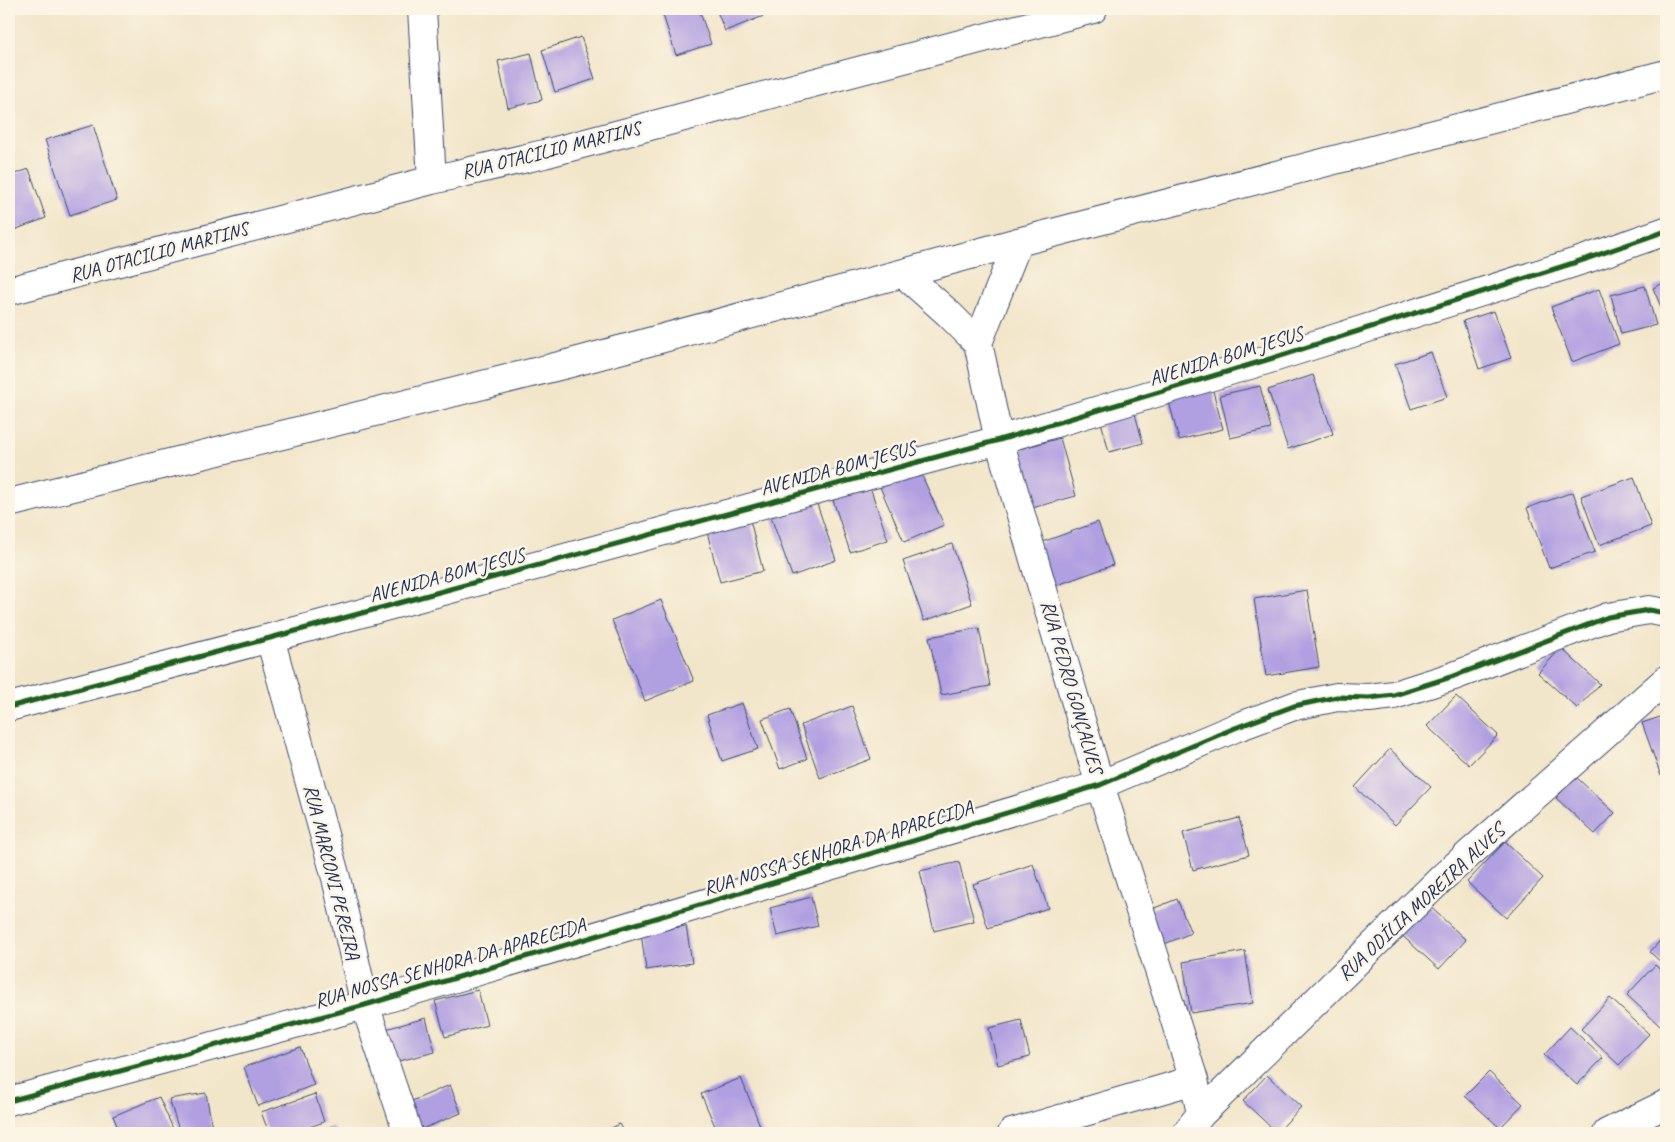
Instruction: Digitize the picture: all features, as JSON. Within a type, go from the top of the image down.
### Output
[{"type":"main road","points":[[422,9],[432,180]]},
{"type":"main road","name":"RUA OTACILIO MARTINS","points":[[9,291],[432,180],[544,154],[1084,10]]},
{"type":"main road","points":[[9,503],[571,363],[1018,242],[1666,74]]},
{"type":"main road","name":"AVENIDA BOM JESUS","points":[[9,707],[999,440],[1273,358],[1586,259],[1666,231]]},
{"type":"main road","points":[[904,274],[978,343],[1018,242]]},
{"type":"main road","name":"RUA PEDRO GONÇALVES","points":[[978,343],[999,440],[1100,785],[1194,1080],[1194,1124]]},
{"type":"main road","name":"RUA NOSSA SENHORA DA APARECIDA","points":[[9,1101],[365,1005],[1100,785],[1235,728],[1294,706],[1337,697],[1369,698],[1394,695],[1454,676],[1608,616],[1649,610],[1666,613]]},
{"type":"main road","name":"RUA MARCONI PEREIRA","points":[[270,638],[336,878],[365,1005],[408,1133]]},
{"type":"main road","name":"RUA ODÍLIA MOREIRA ALVES","points":[[1194,1124],[1443,877],[1666,680]]},
{"type":"main road","points":[[1012,1133],[1194,1080]]},
{"type":"main road","points":[[1607,1133],[1666,1104]]},
{"type":"building","points":[[661,9],[699,9],[711,44],[676,55]]},
{"type":"building","points":[[716,9],[767,9],[769,14],[725,31]]},
{"type":"building","points":[[581,37],[595,79],[555,92],[542,50]]},
{"type":"building","points":[[531,53],[542,100],[508,108],[498,61]]},
{"type":"building","points":[[93,125],[117,200],[70,215],[45,140]]},
{"type":"building","points":[[29,169],[46,218],[14,230],[9,215],[9,176]]},
{"type":"building","points":[[1666,282],[1666,319],[1653,288]]},
{"type":"building","points":[[1645,286],[1656,325],[1621,334],[1611,295]]},
{"type":"building","points":[[1599,289],[1619,344],[1572,362],[1551,307]]},
{"type":"building","points":[[1494,311],[1511,358],[1479,369],[1463,321]]},
{"type":"building","points":[[1431,352],[1447,397],[1411,409],[1395,364]]},
{"type":"building","points":[[1313,375],[1333,434],[1288,449],[1268,390]]},
{"type":"building","points":[[1260,386],[1271,429],[1230,438],[1220,395]]},
{"type":"building","points":[[1212,387],[1223,429],[1179,440],[1168,398]]},
{"type":"building","points":[[1134,410],[1143,443],[1109,452],[1100,418]]},
{"type":"building","points":[[1060,438],[1076,496],[1021,511],[1005,453]]},
{"type":"building","points":[[919,469],[944,525],[904,542],[880,487]]},
{"type":"building","points":[[1634,477],[1651,526],[1599,545],[1581,496]]},
{"type":"building","points":[[870,487],[888,540],[850,552],[833,500]]},
{"type":"building","points":[[1573,492],[1595,552],[1549,568],[1527,508]]},
{"type":"building","points":[[816,501],[836,560],[792,576],[771,517]]},
{"type":"building","points":[[750,520],[763,571],[720,582],[707,532]]},
{"type":"building","points":[[1098,522],[1113,565],[1049,588],[1034,545]]},
{"type":"building","points":[[952,544],[972,604],[924,621],[903,561]]},
{"type":"building","points":[[1307,590],[1319,667],[1266,676],[1254,599]]},
{"type":"building","points":[[661,600],[694,681],[645,701],[612,620]]},
{"type":"building","points":[[979,628],[990,686],[941,695],[929,637]]},
{"type":"building","points":[[1561,648],[1600,684],[1577,708],[1538,673]]},
{"type":"building","points":[[1456,696],[1498,735],[1469,765],[1427,726]]},
{"type":"building","points":[[742,703],[758,749],[722,761],[707,715]]},
{"type":"building","points":[[852,706],[871,759],[820,778],[801,725]]},
{"type":"building","points":[[790,709],[807,759],[780,769],[762,719]]},
{"type":"building","points":[[1666,715],[1666,774],[1661,776],[1642,723]]},
{"type":"building","points":[[1390,749],[1431,787],[1395,825],[1355,787]]},
{"type":"building","points":[[1576,777],[1615,813],[1595,834],[1556,798]]},
{"type":"building","points":[[1239,818],[1249,855],[1193,870],[1183,833]]},
{"type":"building","points":[[1505,842],[1543,878],[1506,918],[1467,882]]},
{"type":"building","points":[[959,862],[974,921],[934,931],[920,871]]},
{"type":"building","points":[[1033,864],[1048,908],[988,928],[973,884]]},
{"type":"building","points":[[811,897],[818,926],[777,936],[770,908]]},
{"type":"building","points":[[1177,899],[1191,933],[1155,948],[1142,913]]},
{"type":"building","points":[[1424,901],[1466,940],[1439,969],[1397,931]]},
{"type":"building","points":[[686,926],[692,963],[646,970],[641,933]]},
{"type":"building","points":[[1666,934],[1666,967],[1650,952]]},
{"type":"building","points":[[1245,951],[1253,1003],[1191,1013],[1183,962]]},
{"type":"building","points":[[1655,965],[1666,975],[1666,1022],[1661,1027],[1627,995]]},
{"type":"building","points":[[478,990],[487,1025],[445,1037],[435,1001]]},
{"type":"building","points":[[1610,998],[1649,1034],[1619,1065],[1581,1029]]},
{"type":"building","points":[[426,1018],[435,1052],[387,1064],[378,1031]]},
{"type":"building","points":[[1021,1020],[1030,1057],[998,1065],[989,1028]]},
{"type":"building","points":[[1570,1027],[1603,1058],[1577,1085],[1544,1055]]},
{"type":"building","points":[[300,1047],[314,1085],[258,1106],[244,1067]]},
{"type":"building","points":[[1489,1072],[1523,1104],[1500,1128],[1465,1096]]},
{"type":"building","points":[[1267,1075],[1301,1107],[1277,1133],[1243,1101]]},
{"type":"building","points":[[741,1078],[763,1133],[718,1133],[701,1094]]},
{"type":"building","points":[[450,1085],[461,1113],[412,1133],[400,1106]]},
{"type":"building","points":[[206,1093],[213,1133],[180,1133],[169,1099]]},
{"type":"building","points":[[315,1094],[324,1122],[292,1133],[269,1133],[261,1112]]},
{"type":"building","points":[[159,1097],[175,1133],[120,1133],[113,1116]]},
{"type":"building","points":[[619,1124],[624,1133],[603,1133]]},
{"type":"building","points":[[333,1126],[336,1133],[316,1133]]},
{"type":"cycle path","points":[[9,707],[999,440],[1273,358],[1586,259],[1666,231]]},
{"type":"cycle path","points":[[9,1101],[365,1005],[1100,785],[1235,728],[1294,706],[1337,697],[1369,698],[1394,695],[1454,676],[1608,617],[1649,610],[1666,613]]}]
